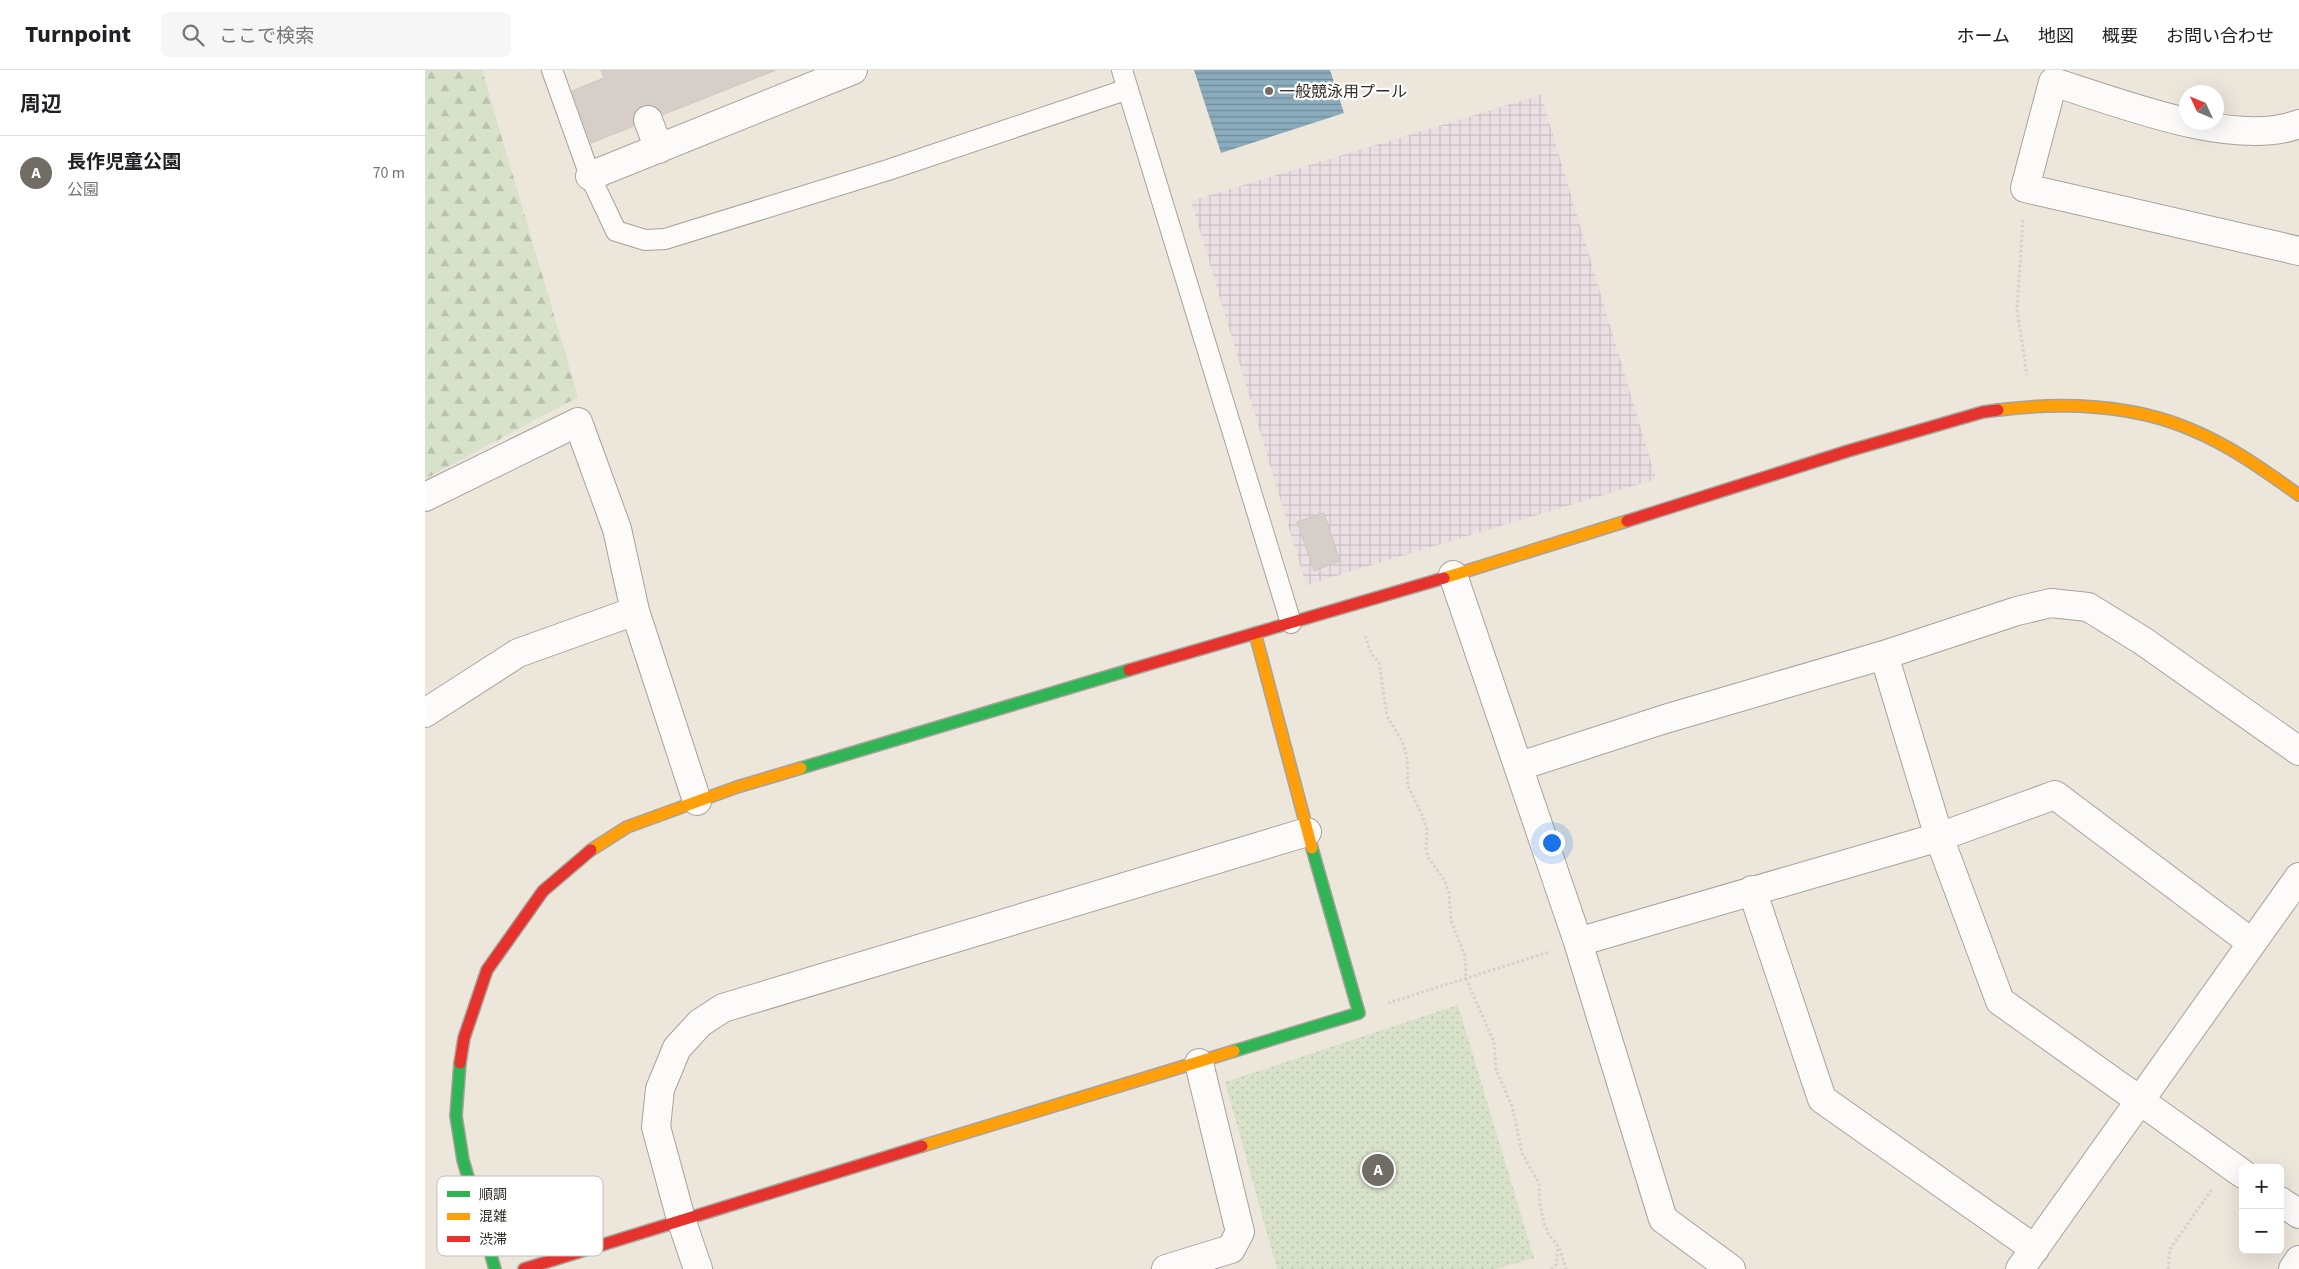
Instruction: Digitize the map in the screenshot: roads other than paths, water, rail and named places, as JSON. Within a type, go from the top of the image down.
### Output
[{"type":"street","points":[[590,176],[853,70]]},
{"type":"street","points":[[2299,124],[2291,127],[2245,132],[2187,123],[2053,82],[2025,188],[2299,251]]},
{"type":"street","points":[[648,120],[659,148]]},
{"type":"street","points":[[468,1176],[463,1160],[456,1116],[458,1077],[464,1038],[487,970],[543,891],[585,854],[627,828],[697,801],[737,787],[1453,575],[1937,424],[1983,412],[2036,405],[2090,407],[2127,412],[2191,429],[2257,465],[2299,495]]},
{"type":"street","points":[[425,497],[578,422],[617,529],[635,611],[697,801]]},
{"type":"street","points":[[1453,575],[1520,766],[1578,942],[1663,1219],[1731,1269]]},
{"type":"street","points":[[1520,766],[1665,719],[1884,655],[2017,611],[2051,603],[2089,607],[2143,641],[2299,751]]},
{"type":"street","points":[[425,713],[518,653],[635,611]]},
{"type":"street","points":[[603,1243],[1359,1012],[1307,832],[1255,633]]},
{"type":"street","points":[[1884,655],[1939,837],[2000,1002],[2236,1169]]},
{"type":"street","points":[[1578,942],[1939,837],[2055,795],[2252,943]]},
{"type":"street","points":[[698,1269],[681,1218],[657,1127],[660,1089],[677,1048],[700,1023],[723,1008],[1307,832]]},
{"type":"street","points":[[1752,890],[1822,1100],[2027,1259],[2299,877]]},
{"type":"street","points":[[1166,1269],[1231,1249],[1240,1232],[1199,1062]]},
{"type":"street","points":[[2284,1203],[2299,1214]]},
{"type":"street","points":[[491,1256],[495,1269]]},
{"type":"street","points":[[524,1269],[564,1256]]},
{"type":"street","points":[[2293,1269],[2299,1260]]},
{"type":"lane","points":[[552,70],[590,176],[616,230],[645,240],[665,240],[888,170],[1128,89]]},
{"type":"lane","points":[[1122,70],[1291,623]]},
{"type":"water","name":"一般競泳用プール","points":[[1194,70],[1330,70],[1344,113],[1221,153]]},
{"type":"place","name":"一般競泳用プール","points":[[1269,91]]},
{"type":"place","name":"長作児童公園","points":[[1378,1170]]}]
